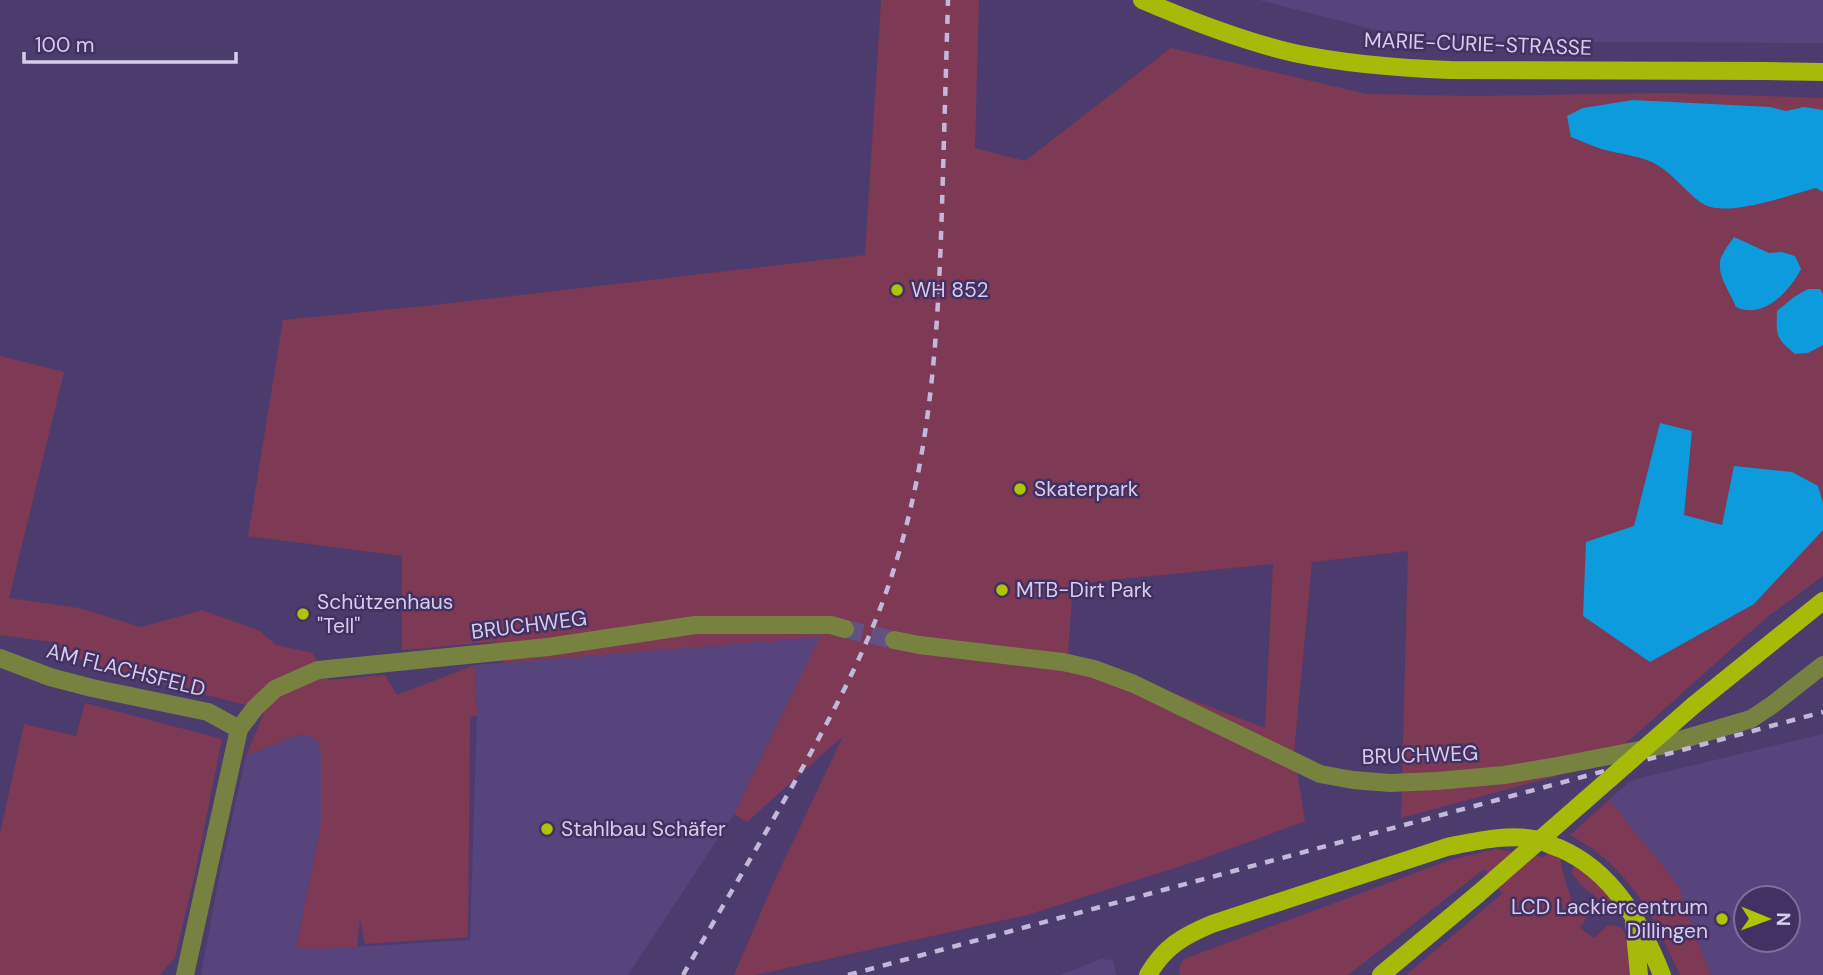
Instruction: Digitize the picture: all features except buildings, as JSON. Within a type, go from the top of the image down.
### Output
[{"type":"main road","name":"MARIE-CURIE-STRASSE","points":[[1142,0],[1183,18],[1265,45],[1343,62],[1450,70],[1823,72]]},
{"type":"main road","points":[[1381,975],[1694,705],[1823,601]]},
{"type":"main road","points":[[1147,975],[1173,944],[1190,933],[1447,847],[1506,837],[1539,840],[1566,851],[1606,879],[1648,940],[1662,975]]},
{"type":"main road","points":[[1633,915],[1639,975]]},
{"type":"street","name":"BRUCHWEG","points":[[185,975],[239,729],[255,708],[275,689],[318,670],[548,647],[695,625],[831,625],[845,629]]},
{"type":"street","name":"BRUCHWEG","points":[[894,640],[1063,662],[1094,669],[1134,684],[1320,774],[1390,783],[1504,775],[1660,746],[1751,719],[1823,665]]},
{"type":"street","name":"AM FLACHSFELD","points":[[0,658],[50,677],[92,688],[208,712],[239,729]]},
{"type":"shaded area","points":[[881,0],[979,0],[975,148],[1025,161],[1171,48],[1367,94],[1473,96],[1667,93],[1823,98],[1823,576],[1767,617],[1604,763],[1401,818],[1408,551],[1312,562],[1294,753],[1305,821],[1197,861],[1027,915],[755,975],[734,975],[773,884],[843,736],[747,822],[734,814],[820,637],[504,663],[495,642],[402,650],[402,556],[248,536],[283,320],[865,255]],"holes":[[[1273,564],[1265,728],[1068,653],[1073,584]]]},
{"type":"shaded area","points":[[1259,0],[1823,0],[1823,43],[1419,41]]},
{"type":"shaded area","points":[[0,356],[64,372],[9,598],[79,608],[141,627],[202,610],[260,631],[276,645],[312,653],[329,680],[385,675],[397,695],[475,665],[477,716],[470,717],[468,937],[365,944],[360,919],[357,947],[296,948],[321,826],[321,750],[317,740],[296,735],[246,756],[265,710],[111,670],[70,655],[52,642],[0,635]]},
{"type":"shaded area","points":[[821,637],[734,814],[628,975],[201,975],[246,756],[296,735],[318,740],[321,750],[321,826],[296,948],[321,949],[470,940],[477,716],[475,665]]},
{"type":"shaded area","points":[[85,703],[222,739],[175,957],[160,975],[0,975],[0,834],[24,724],[76,736]]},
{"type":"shaded area","points":[[1823,734],[1823,975],[1710,975],[1678,885],[1609,800],[1632,780]]},
{"type":"shaded area","points":[[1609,800],[1678,885],[1710,975],[1680,975],[1656,926],[1628,882],[1598,853],[1570,835]]},
{"type":"shaded area","points":[[1496,849],[1544,857],[1550,852],[1560,857],[1573,905],[1588,916],[1580,928],[1594,938],[1607,926],[1621,928],[1629,939],[1633,975],[1406,975],[1502,894],[1484,869],[1348,975],[1179,975],[1184,959],[1450,860]]},
{"type":"shaded area","points":[[1573,867],[1602,887],[1623,916],[1581,885],[1572,873]]},
{"type":"shaded area","points":[[1101,959],[1113,960],[1116,975],[1061,975]]},
{"type":"water","points":[[1633,100],[1770,107],[1786,111],[1804,107],[1823,110],[1823,192],[1816,188],[1760,204],[1716,208],[1699,201],[1665,170],[1652,162],[1602,149],[1571,137],[1567,116],[1583,108]]},
{"type":"water","points":[[1734,237],[1769,253],[1782,252],[1795,256],[1801,269],[1783,294],[1756,310],[1736,307],[1721,274],[1720,260]]},
{"type":"water","points":[[1808,289],[1820,289],[1823,294],[1823,345],[1808,353],[1795,354],[1778,336],[1777,311]]},
{"type":"water","points":[[1660,423],[1692,431],[1684,515],[1722,525],[1734,466],[1792,472],[1818,486],[1823,503],[1823,530],[1754,604],[1650,662],[1583,616],[1586,542],[1634,526]]},
{"type":"tunnel","points":[[845,629],[894,640]]},
{"type":"railway","points":[[683,975],[789,792],[843,692],[878,614],[903,540],[930,399],[938,303],[948,0]]},
{"type":"railway","points":[[848,975],[1823,712]]},
{"type":"place","name":"WH 852","points":[[897,290]]},
{"type":"place","name":"Skaterpark","points":[[1020,489]]},
{"type":"place","name":"MTB-Dirt Park","points":[[1002,590]]},
{"type":"place","name":"Schützenhaus \"Tell\"","points":[[303,614]]},
{"type":"place","name":"Stahlbau Schäfer","points":[[547,829]]},
{"type":"place","name":"LCD Lackiercentrum Dillingen","points":[[1722,919]]}]
